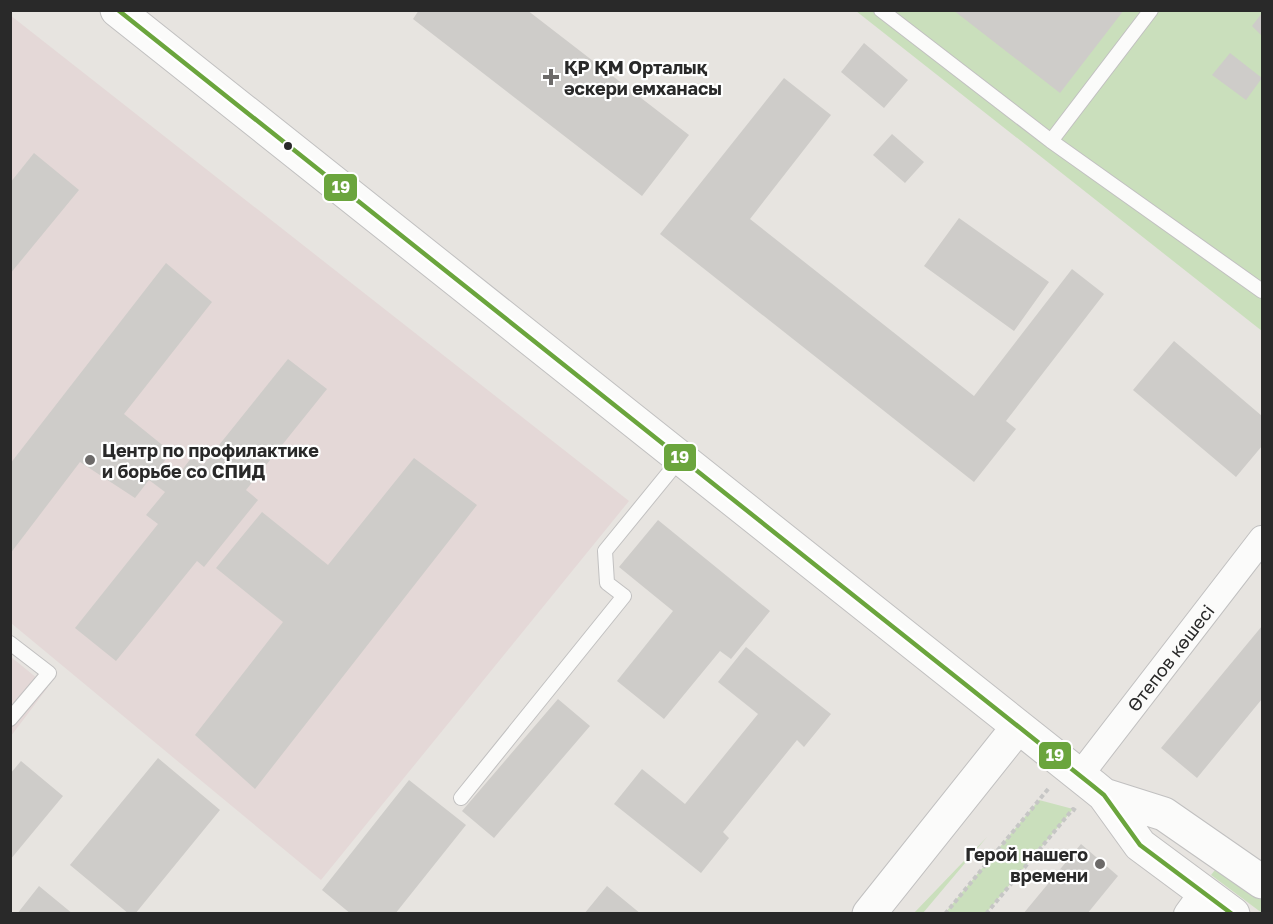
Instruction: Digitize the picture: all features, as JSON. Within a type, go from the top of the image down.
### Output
[{"type":"main road","points":[[117,10],[1092,785],[1140,845],[1195,903],[1233,914]]},
{"type":"main road","points":[[869,914],[1018,727]]},
{"type":"main road","points":[[1092,785],[1164,814],[1263,882]]},
{"type":"street","name":"Өтепов көшесі","points":[[1092,785],[1263,539]]},
{"type":"lane","points":[[881,10],[1051,141],[1263,291]]},
{"type":"lane","points":[[1051,141],[1151,10]]},
{"type":"lane","points":[[461,798],[624,596],[607,583],[605,551],[680,459]]},
{"type":"lane","points":[[10,643],[49,673],[10,719]]},
{"type":"path","points":[[945,914],[1046,792]]},
{"type":"path","points":[[986,914],[1073,809]]},
{"type":"shaded area","points":[[10,15],[629,501],[321,880],[11,623]]},
{"type":"shaded area","points":[[11,657],[48,687],[11,736]]},
{"type":"green space","points":[[856,11],[1262,11],[1262,331]]},
{"type":"green space","points":[[1039,800],[1073,809],[986,913],[945,913]]},
{"type":"green space","points":[[987,837],[923,913],[914,913]]},
{"type":"green space","points":[[1219,865],[1262,896],[1262,913],[1211,875]]},
{"type":"building","name":"ҚР ҚМ Орталық әскери емханасы","points":[[419,10],[527,10],[689,135],[642,196],[413,19]]},
{"type":"building","points":[[953,10],[1124,10],[1060,93]]},
{"type":"building","points":[[1262,13],[1262,36],[1252,26]]},
{"type":"building","points":[[864,43],[908,80],[884,108],[841,72]]},
{"type":"building","points":[[1230,53],[1262,78],[1246,100],[1212,75]]},
{"type":"building","points":[[784,78],[831,115],[750,219],[974,396],[1072,269],[1104,294],[1006,421],[1016,429],[974,482],[660,234]]},
{"type":"building","points":[[892,134],[924,162],[905,183],[873,155]]},
{"type":"building","points":[[34,153],[79,190],[10,274],[10,183]]},
{"type":"building","points":[[959,218],[1049,282],[1014,331],[924,266]]},
{"type":"building","name":"Центр по профилактике и борьбе со СПИД","points":[[166,263],[212,302],[124,414],[171,452],[160,467],[175,479],[192,457],[203,465],[288,359],[327,389],[246,490],[258,500],[204,567],[197,561],[116,661],[75,628],[158,524],[146,515],[165,492],[149,480],[135,498],[80,462],[10,554],[10,464]]},
{"type":"building","points":[[1174,341],[1262,416],[1262,446],[1236,477],[1133,390]]},
{"type":"building","points":[[414,458],[477,505],[255,789],[195,735],[283,622],[216,568],[262,512],[328,565]]},
{"type":"building","points":[[658,520],[770,611],[731,659],[720,651],[664,719],[617,681],[673,611],[619,567]]},
{"type":"building","points":[[1262,626],[1262,699],[1197,778],[1161,748]]},
{"type":"building","points":[[746,647],[831,714],[804,747],[797,740],[723,832],[729,838],[701,873],[614,804],[642,769],[685,804],[758,714],[718,682]]},
{"type":"building","points":[[558,699],[590,726],[494,838],[462,811]]},
{"type":"building","points":[[158,758],[220,810],[135,914],[129,914],[70,865]]},
{"type":"building","points":[[21,761],[63,796],[10,860],[10,774]]},
{"type":"building","points":[[409,780],[466,825],[395,914],[351,914],[322,890]]},
{"type":"building","points":[[1081,844],[1118,876],[1087,914],[1023,914]]},
{"type":"building","points":[[39,886],[73,914],[17,914]]},
{"type":"building","points":[[607,886],[641,914],[584,914]]},
{"type":"transit line","name":"19","points":[[118,10],[1093,786],[1104,795],[1140,845],[1232,914]]},
{"type":"place","name":"ҚР ҚМ Орталық әскери емханасы","points":[[551,77]]},
{"type":"place","name":"Центр по профилактике и борьбе со СПИД","points":[[90,460]]},
{"type":"place","name":"Герой нашего времени","points":[[1100,864]]}]
